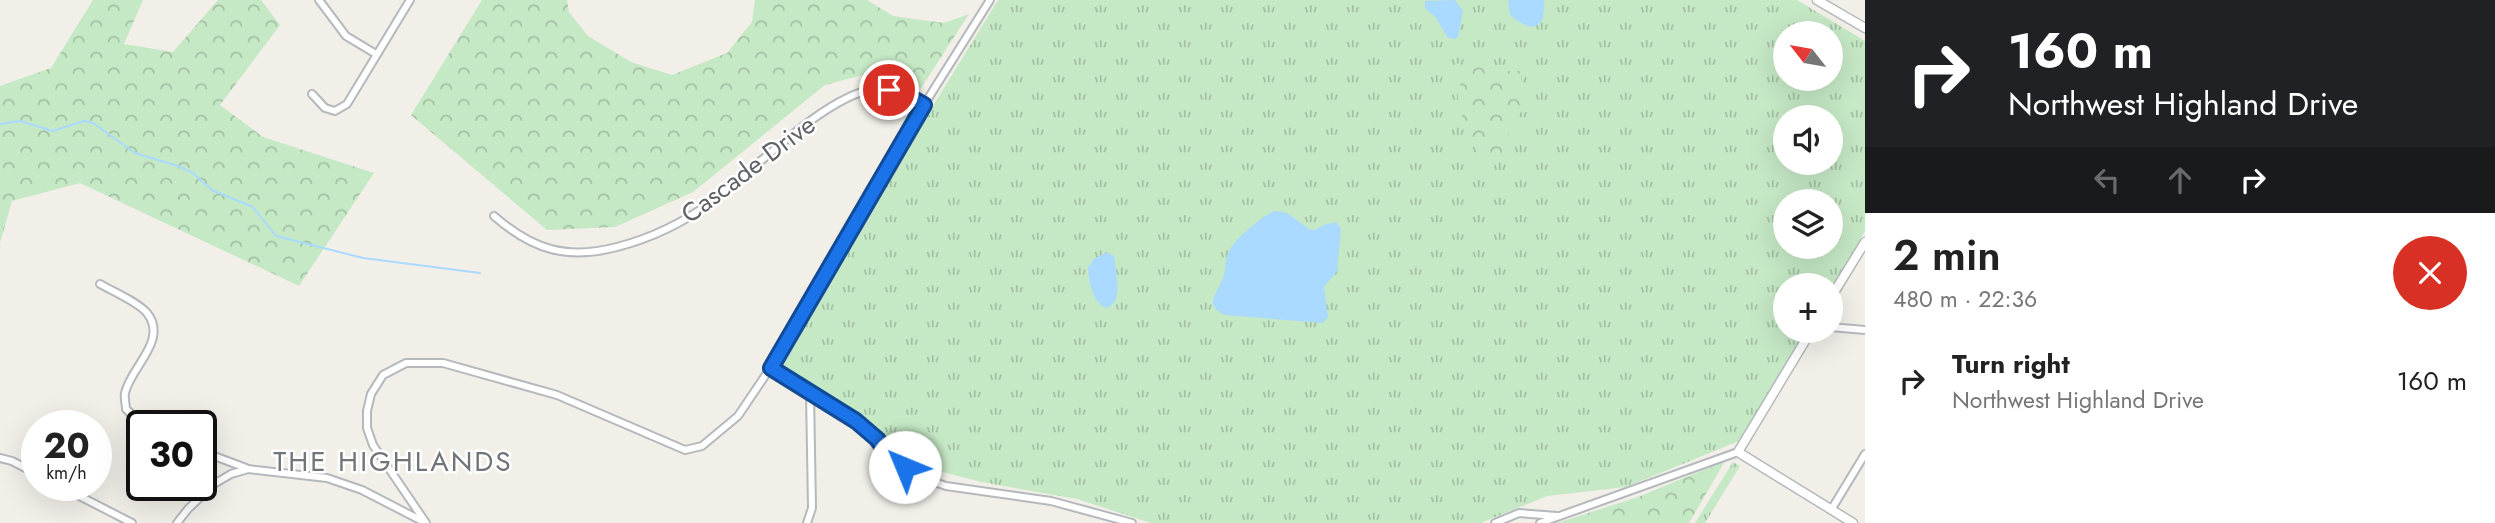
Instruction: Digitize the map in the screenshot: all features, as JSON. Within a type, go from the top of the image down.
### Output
[{"type":"street","points":[[319,0],[346,36],[376,54]]},
{"type":"street","points":[[312,94],[325,108],[341,110],[410,0]]},
{"type":"street","points":[[426,523],[373,445],[367,428],[371,394],[383,376],[406,363],[443,363],[557,395],[684,450],[702,446],[738,416],[771,368],[924,105],[990,0]]},
{"type":"street","points":[[1817,0],[1865,28]]},
{"type":"street","points":[[1848,19],[1865,22]]},
{"type":"street","name":"Cascade Drive","points":[[494,216],[509,229],[547,249],[572,254],[593,253],[647,239],[688,218],[713,201],[806,124],[851,95],[875,89],[889,90],[904,94],[924,105]]},
{"type":"street","points":[[1843,278],[1865,242]]},
{"type":"street","points":[[100,284],[146,310],[153,324],[153,337],[147,352],[125,392],[126,410]]},
{"type":"street","points":[[1843,328],[1865,330]]},
{"type":"street","points":[[1540,523],[1738,452],[1804,343]]},
{"type":"street","points":[[771,368],[856,421],[877,439],[892,459],[917,476],[947,486],[1051,501],[1132,523]]},
{"type":"street","points":[[807,523],[812,508],[810,393]]},
{"type":"street","points":[[1738,452],[1853,523]]},
{"type":"street","points":[[1831,510],[1865,454]]},
{"type":"street","points":[[0,458],[21,466]]},
{"type":"street","points":[[217,458],[248,469],[327,478],[362,490],[426,523]]},
{"type":"street","points":[[177,523],[214,484],[231,474],[248,469]]},
{"type":"street","points":[[89,501],[132,523]]},
{"type":"street","points":[[1495,523],[1519,513],[1559,517]]},
{"type":"green space","points":[[93,0],[143,0],[124,44],[173,52],[218,0],[261,0],[280,25],[220,105],[263,137],[374,173],[299,286],[80,183],[12,201],[0,243],[0,86],[51,68]]},
{"type":"green space","points":[[482,0],[567,0],[569,12],[588,36],[631,62],[672,75],[727,53],[752,22],[755,0],[867,0],[893,16],[944,23],[969,14],[921,88],[877,71],[825,85],[693,192],[615,227],[547,230],[411,115]]},
{"type":"green space","points":[[998,0],[1797,0],[1832,21],[1773,21],[1773,91],[1843,91],[1843,28],[1865,41],[1865,231],[1840,273],[1773,273],[1773,343],[1798,343],[1739,441],[1626,487],[1547,496],[1481,523],[1151,523],[1077,499],[981,482],[939,471],[780,364],[784,348]]},
{"type":"green space","points":[[1481,62],[1500,71],[1521,71],[1523,109],[1510,129],[1501,160],[1491,168],[1474,147],[1463,124],[1463,107],[1458,99],[1457,89],[1462,82],[1455,70],[1456,63],[1472,68]]},
{"type":"green space","points":[[1725,461],[1689,523],[1557,523],[1638,497]]},
{"type":"green space","points":[[1733,462],[1740,466],[1705,523],[1695,523]]},
{"type":"water","points":[[1455,0],[1463,11],[1458,37],[1455,39],[1448,38],[1436,18],[1425,8],[1425,1]]},
{"type":"water","points":[[1508,0],[1544,0],[1540,23],[1531,27],[1518,21],[1510,15]]},
{"type":"water","points":[[1275,211],[1287,213],[1309,229],[1314,230],[1336,222],[1341,229],[1337,271],[1324,287],[1328,317],[1323,323],[1225,315],[1218,311],[1213,303],[1232,247],[1257,222]]},
{"type":"water","points":[[1107,252],[1114,256],[1118,286],[1115,300],[1106,308],[1094,296],[1088,268],[1094,259]]},
{"type":"waterway","points":[[0,124],[20,121],[53,131],[84,121],[93,123],[135,153],[178,166],[193,173],[212,190],[253,207],[276,236],[363,258],[480,273]]},
{"type":"district","name":"THE HIGHLANDS","points":[[393,461]]},
{"type":"route","points":[[889,90],[904,94],[924,105],[771,368],[856,421],[877,439],[892,459],[905,467]]}]
